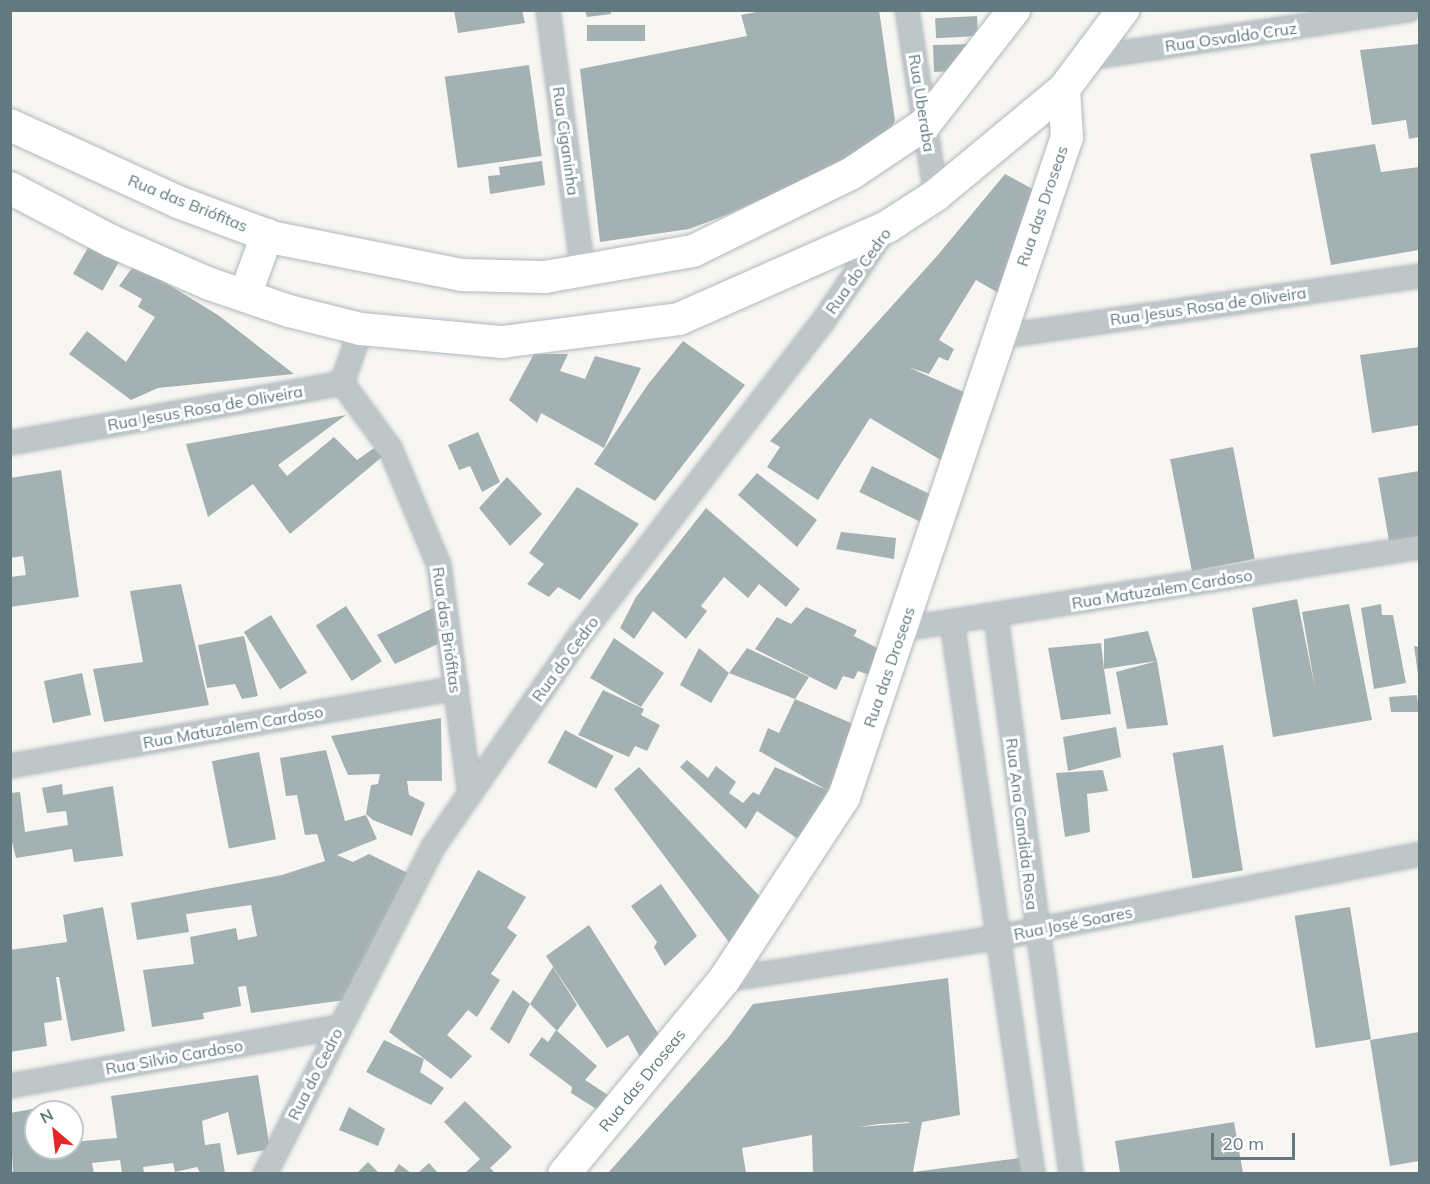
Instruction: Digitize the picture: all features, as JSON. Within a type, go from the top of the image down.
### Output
[{"type":"street","name":"Rua Ciganinha","points":[[548,10],[583,272]]},
{"type":"street","name":"Rua Uberaba","points":[[907,10],[936,195]]},
{"type":"street","name":"Rua das Briófitas","points":[[10,125],[178,202],[267,235],[373,259],[462,275],[545,277],[693,251],[852,173],[925,124],[1014,10]]},
{"type":"street","name":"Rua do Cedro","points":[[265,1173],[338,1027],[376,963],[433,847],[579,637],[822,323],[887,227],[936,195],[1064,89],[1123,10]]},
{"type":"street","name":"Rua Osvaldo Cruz","points":[[1087,58],[1409,10]]},
{"type":"street","name":"Rua das Droseas","points":[[564,1173],[724,980],[844,797],[903,629],[996,337],[1067,137],[1064,89]]},
{"type":"street","points":[[10,188],[111,240],[245,296],[362,328],[502,342],[679,319],[887,227]]},
{"type":"street","points":[[245,296],[267,235]]},
{"type":"street","name":"Rua Jesus Rosa de Oliveira","points":[[996,337],[1419,276]]},
{"type":"street","points":[[342,383],[362,328]]},
{"type":"street","name":"Rua das Briófitas","points":[[342,383],[390,448],[439,565],[470,794]]},
{"type":"street","name":"Rua Jesus Rosa de Oliveira","points":[[10,443],[342,383]]},
{"type":"street","name":"Rua Matuzalem Cardoso","points":[[903,629],[1419,547]]},
{"type":"street","name":"Rua Ana Candida Rosa","points":[[996,616],[1035,930],[1071,1173]]},
{"type":"street","points":[[952,622],[1001,937],[1033,1173]]},
{"type":"street","name":"Rua Matuzalem Cardoso","points":[[10,766],[456,688]]},
{"type":"street","name":"Rua José Soares","points":[[724,980],[1001,937],[1419,854]]},
{"type":"street","name":"Rua Silvio Cardoso","points":[[10,1086],[338,1027]]},
{"type":"building","points":[[454,10],[522,10],[525,23],[458,33]]},
{"type":"building","points":[[585,10],[610,10],[611,14],[587,17]]},
{"type":"building","points":[[766,10],[879,10],[895,121],[888,133],[837,164],[729,214],[689,229],[600,242],[580,69],[747,36],[741,15]]},
{"type":"building","points":[[977,16],[978,36],[936,38],[935,18]]},
{"type":"building","points":[[587,25],[645,25],[645,41],[587,41]]},
{"type":"building","points":[[977,44],[955,71],[934,72],[933,45]]},
{"type":"building","points":[[1419,44],[1419,137],[1409,139],[1406,120],[1372,125],[1360,50]]},
{"type":"building","points":[[529,65],[542,156],[458,168],[445,77]]},
{"type":"building","points":[[1375,144],[1381,172],[1419,167],[1419,250],[1331,265],[1310,154]]},
{"type":"building","points":[[542,161],[545,185],[490,194],[488,176],[500,175],[499,167]]},
{"type":"building","points":[[1005,174],[1040,193],[1002,295],[976,280],[939,340],[954,349],[948,361],[939,357],[929,374],[908,367],[966,393],[944,462],[870,418],[818,500],[767,467],[780,447],[770,441],[937,256]]},
{"type":"building","points":[[93,239],[122,256],[102,291],[73,274]]},
{"type":"building","points":[[135,264],[218,315],[294,374],[158,388],[131,400],[69,354],[87,331],[126,362],[155,317],[138,307],[142,299],[119,286]]},
{"type":"building","points":[[683,341],[745,385],[655,501],[594,464],[649,383]]},
{"type":"building","points":[[1419,347],[1419,425],[1372,433],[1360,355]]},
{"type":"building","points":[[534,354],[568,354],[560,371],[585,379],[595,356],[641,368],[604,448],[541,413],[537,423],[509,400]]},
{"type":"building","points":[[346,415],[278,465],[287,476],[334,437],[357,460],[374,448],[382,457],[290,534],[253,484],[208,517],[186,444]]},
{"type":"building","points":[[478,432],[500,482],[482,492],[470,466],[459,470],[448,445]]},
{"type":"building","points":[[1233,447],[1255,559],[1192,571],[1170,459]]},
{"type":"building","points":[[872,466],[932,495],[920,521],[859,492]]},
{"type":"building","points":[[61,470],[79,597],[10,607],[10,577],[26,575],[23,556],[10,558],[10,478]]},
{"type":"building","points":[[1419,471],[1419,536],[1389,541],[1378,478]]},
{"type":"building","points":[[757,473],[817,520],[797,547],[738,495]]},
{"type":"building","points":[[507,477],[542,514],[510,546],[479,508]]},
{"type":"building","points":[[577,487],[639,524],[580,600],[558,587],[549,597],[527,584],[544,564],[529,553]]},
{"type":"building","points":[[706,508],[800,589],[786,607],[759,584],[748,598],[724,577],[701,606],[707,611],[686,639],[653,611],[634,639],[620,628],[636,597]]},
{"type":"building","points":[[841,532],[896,538],[894,559],[836,549]]},
{"type":"building","points":[[181,584],[209,705],[104,722],[93,669],[143,662],[130,591]]},
{"type":"building","points":[[1297,599],[1315,688],[1302,612],[1349,604],[1372,720],[1273,737],[1252,608]]},
{"type":"building","points":[[1381,604],[1382,615],[1393,615],[1406,683],[1374,689],[1361,608]]},
{"type":"building","points":[[346,606],[382,661],[352,681],[316,626]]},
{"type":"building","points":[[435,607],[442,642],[395,664],[377,635]]},
{"type":"building","points":[[806,607],[857,630],[854,636],[883,651],[875,677],[858,671],[854,679],[843,676],[836,690],[755,649],[777,617],[791,624]]},
{"type":"building","points":[[271,615],[307,673],[280,690],[244,632]]},
{"type":"building","points":[[1148,631],[1157,661],[1104,669],[1104,639]]},
{"type":"building","points":[[244,636],[258,696],[242,699],[235,684],[207,688],[198,645]]},
{"type":"building","points":[[614,638],[664,673],[641,707],[590,678]]},
{"type":"building","points":[[1101,643],[1111,714],[1061,720],[1048,648]]},
{"type":"building","points":[[1414,646],[1419,647],[1419,674],[1418,674]]},
{"type":"building","points":[[699,648],[729,673],[711,703],[680,685]]},
{"type":"building","points":[[747,648],[809,677],[795,699],[729,673]]},
{"type":"building","points":[[1157,661],[1168,725],[1127,729],[1116,672]]},
{"type":"building","points":[[82,673],[91,715],[53,723],[44,681]]},
{"type":"building","points":[[603,690],[644,709],[641,715],[660,725],[647,751],[635,746],[629,757],[578,735]]},
{"type":"building","points":[[1417,695],[1419,712],[1391,712],[1389,697]]},
{"type":"building","points":[[795,699],[858,726],[844,760],[801,841],[757,811],[746,829],[680,767],[687,760],[708,778],[716,766],[736,782],[729,793],[743,803],[753,792],[759,795],[775,767],[827,790],[759,751],[768,728],[779,733]]},
{"type":"building","points":[[441,718],[442,781],[407,781],[409,795],[425,803],[412,836],[373,820],[366,814],[371,785],[378,784],[380,774],[348,775],[331,736]]},
{"type":"building","points":[[1116,727],[1121,757],[1068,771],[1063,737]]},
{"type":"building","points":[[565,730],[614,756],[596,788],[548,763]]},
{"type":"building","points":[[1223,745],[1243,870],[1192,878],[1173,753]]},
{"type":"building","points":[[326,750],[345,821],[366,815],[377,839],[337,855],[353,862],[369,854],[414,876],[352,999],[251,1013],[246,986],[238,987],[241,1006],[203,1013],[204,1019],[152,1027],[143,970],[194,964],[190,937],[236,928],[238,940],[257,936],[251,905],[186,914],[189,932],[137,940],[131,903],[282,875],[325,861],[317,834],[305,835],[297,795],[286,796],[280,758]]},
{"type":"building","points":[[259,752],[276,839],[229,849],[212,761]]},
{"type":"building","points":[[639,767],[764,901],[734,949],[614,789]]},
{"type":"building","points":[[1103,770],[1108,791],[1087,794],[1090,832],[1065,837],[1056,773]]},
{"type":"building","points":[[62,784],[63,795],[113,786],[123,856],[74,862],[72,849],[16,858],[10,834],[10,793],[20,792],[25,832],[68,825],[66,811],[47,813],[42,788]]},
{"type":"building","points":[[478,870],[526,897],[507,928],[517,935],[491,974],[500,980],[477,1017],[468,1010],[447,1035],[472,1056],[451,1079],[389,1032]]},
{"type":"building","points":[[661,884],[697,936],[665,966],[654,947],[657,942],[631,906]]},
{"type":"building","points":[[103,907],[125,1031],[71,1041],[59,977],[56,977],[62,1020],[44,1023],[47,1046],[10,1052],[10,950],[67,942],[63,915]]},
{"type":"building","points":[[1350,907],[1371,1039],[1316,1048],[1295,916]]},
{"type":"building","points":[[589,925],[661,1038],[642,1061],[628,1035],[607,1048],[546,956]]},
{"type":"building","points":[[553,967],[577,1005],[557,1031],[530,1004]]},
{"type":"building","points":[[948,978],[960,1115],[922,1122],[913,1172],[1027,1157],[1029,1173],[813,1173],[812,1135],[742,1148],[746,1173],[608,1173],[728,1038],[753,1004]],"holes":[[[909,1123],[858,1127],[879,1124]]]},
{"type":"building","points":[[513,990],[530,1004],[509,1044],[490,1029]]},
{"type":"building","points":[[556,1030],[597,1066],[585,1080],[608,1095],[598,1110],[571,1093],[572,1087],[529,1055],[542,1037],[548,1042]]},
{"type":"building","points":[[1419,1032],[1419,1161],[1390,1166],[1370,1040]]},
{"type":"building","points":[[384,1040],[424,1059],[420,1072],[444,1088],[431,1105],[366,1072]]},
{"type":"building","points":[[258,1075],[270,1149],[237,1155],[228,1112],[202,1121],[205,1145],[220,1143],[225,1173],[200,1173],[197,1167],[175,1172],[173,1163],[143,1167],[144,1173],[122,1173],[120,1160],[92,1163],[94,1173],[13,1173],[10,1113],[24,1110],[24,1160],[84,1160],[84,1141],[117,1138],[111,1096]]},
{"type":"building","points":[[465,1101],[512,1147],[490,1168],[495,1173],[465,1173],[480,1159],[444,1122]]},
{"type":"building","points":[[349,1107],[385,1129],[378,1146],[339,1130]]},
{"type":"building","points":[[1234,1122],[1243,1173],[1120,1173],[1115,1141]]},
{"type":"building","points":[[368,1162],[379,1173],[357,1173]]},
{"type":"building","points":[[429,1163],[438,1173],[418,1173]]},
{"type":"building","points":[[399,1164],[411,1173],[393,1173]]}]
